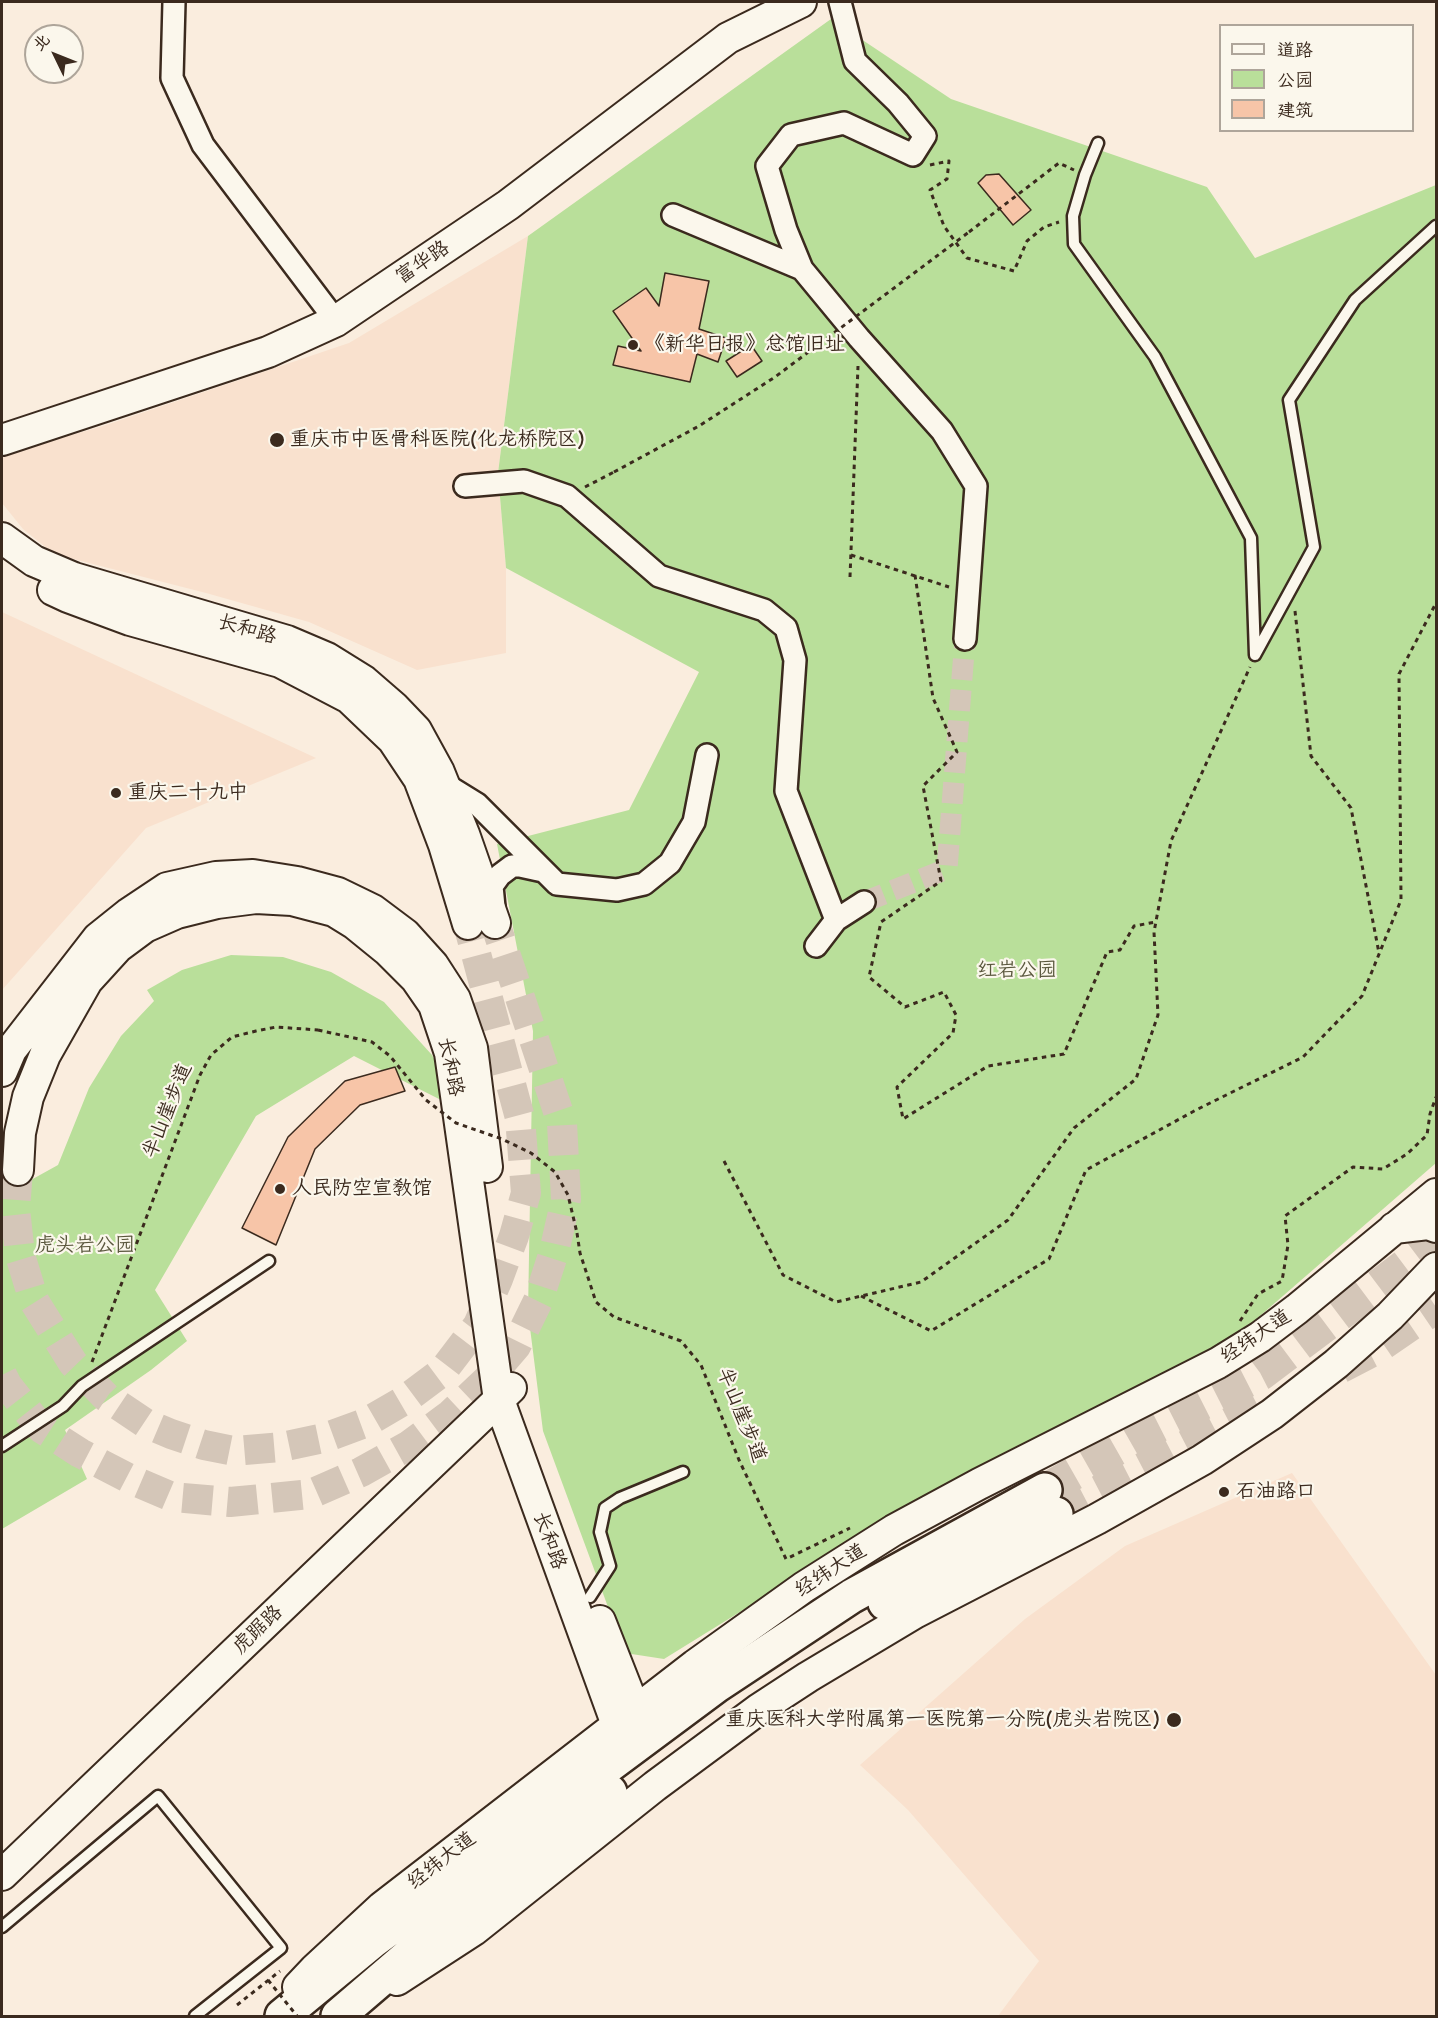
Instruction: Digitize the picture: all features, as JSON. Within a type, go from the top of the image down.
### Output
[{"type":"main road","name":"富华路","points":[[2,422],[261,341],[332,315],[725,30],[778,2]]},
{"type":"main road","name":"富华路","points":[[2,440],[268,352],[508,206],[728,38],[801,2]]},
{"type":"main road","name":"长和路","points":[[2,538],[34,561],[74,578],[287,641],[327,658],[364,681],[416,730],[443,783],[464,834],[481,923]]},
{"type":"main road","name":"长和路","points":[[2,560],[22,574],[68,597],[130,620],[280,662],[349,698],[393,740],[418,779],[444,844],[481,923]]},
{"type":"main road","name":"长和路","points":[[2,1071],[11,1050],[98,938],[128,914],[167,888],[216,877],[253,876],[297,882],[338,893],[373,910],[405,933],[433,965],[455,999],[472,1048],[505,1385],[590,1597],[626,1718]]},
{"type":"main road","name":"长和路","points":[[18,1170],[20,1133],[28,1096],[45,1054],[87,981],[118,947],[145,927],[177,913],[217,903],[256,898],[292,900],[334,911],[355,924],[387,950],[416,979],[434,1005],[450,1053],[505,1385],[532,1496],[626,1718]]},
{"type":"main road","name":"经纬大道","points":[[272,2016],[315,1969],[382,1907],[695,1665],[804,1587],[894,1530],[979,1484],[1218,1363],[1298,1309],[1437,1194]]},
{"type":"main road","points":[[1394,1228],[1428,1224],[1437,1227]]},
{"type":"main road","points":[[340,2016],[474,1930],[663,1780],[759,1709],[808,1677],[915,1613],[1097,1519],[1202,1460],[1272,1414],[1336,1364],[1390,1316],[1436,1268]]},
{"type":"main road","name":"虎踞路","points":[[2,1875],[437,1459],[505,1385]]},
{"type":"main road","name":"虎踞路","points":[[2,1853],[505,1385]]},
{"type":"main road","points":[[437,1459],[468,1439],[485,1439],[500,1448],[513,1462],[532,1496]]},
{"type":"main road","points":[[282,2016],[373,1941],[716,1686],[852,1596],[1051,1502],[803,1652],[728,1704],[591,1807],[484,1893],[340,2016]]},
{"type":"street","points":[[174,2],[172,78],[203,145],[332,315]]},
{"type":"street","points":[[840,2],[855,61],[898,103],[925,136],[913,155],[844,123],[791,135],[767,166],[786,230],[802,269],[859,338],[942,431],[976,486],[965,639]]},
{"type":"street","points":[[673,215],[802,269]]},
{"type":"street","points":[[465,486],[524,481],[567,496],[659,576],[764,610],[786,628],[795,660],[786,791],[836,920]]},
{"type":"street","points":[[443,783],[477,804],[558,884],[617,890],[644,884],[670,863],[694,822],[707,755]]},
{"type":"street","points":[[481,923],[492,886],[500,875],[512,866],[543,871]]},
{"type":"street","points":[[816,946],[836,920],[864,902]]},
{"type":"lane","points":[[1098,143],[1085,175],[1073,216],[1074,244],[1155,357],[1251,537],[1255,656]]},
{"type":"lane","points":[[1255,656],[1314,547],[1289,400],[1355,300],[1437,226]]},
{"type":"lane","points":[[2,1446],[63,1406],[82,1386],[269,1261]]},
{"type":"lane","points":[[590,1597],[610,1566],[600,1532],[605,1508],[620,1498],[683,1472]]},
{"type":"lane","points":[[2,1927],[158,1796],[281,1948],[195,2016]]},
{"type":"path","points":[[913,155],[920,168],[949,161],[947,178],[930,190],[944,226],[967,258],[1014,271],[1027,241],[1044,227],[1073,216]]},
{"type":"path","points":[[567,496],[699,426],[775,376],[1059,163]]},
{"type":"path","points":[[850,577],[859,338]]},
{"type":"path","points":[[851,555],[969,593]]},
{"type":"path","points":[[915,575],[933,698],[957,752],[923,786],[941,881],[882,922],[869,977],[905,1007],[944,992],[956,1015],[953,1033],[897,1087],[903,1119],[988,1066],[1064,1054],[1107,952],[1120,950],[1134,926],[1156,922]]},
{"type":"path","points":[[1293,586],[1311,756],[1351,808],[1379,955]]},
{"type":"path","points":[[861,1296],[932,1331],[1049,1259],[1086,1170],[1196,1110],[1303,1057],[1362,996],[1401,900],[1399,674],[1437,603]]},
{"type":"path","points":[[724,1161],[783,1275],[836,1302],[921,1282],[1008,1220],[1074,1128],[1136,1079],[1158,1015],[1154,932],[1171,841],[1255,656]]},
{"type":"path","name":"半山崖步道","points":[[82,1386],[200,1075],[211,1055],[232,1038],[256,1031],[276,1027],[318,1030],[372,1042],[390,1056],[426,1100],[456,1123],[502,1139],[522,1149],[555,1172],[568,1195],[580,1253],[596,1302],[614,1317],[681,1341],[701,1365],[726,1422],[739,1460],[786,1559],[859,1523]]},
{"type":"path","points":[[1238,1323],[1258,1294],[1282,1281],[1288,1245],[1285,1216],[1353,1167],[1383,1169],[1407,1154],[1427,1135],[1430,1114],[1437,1097]]},
{"type":"path","points":[[237,2005],[283,1968]]},
{"type":"path","points":[[268,1980],[297,2016]]},
{"type":"shaded area","name":"重庆市中医骨科医院(化龙桥院区)","points":[[528,236],[498,473],[506,568],[506,653],[417,670],[309,622],[54,554],[23,529],[2,503],[2,455],[103,426],[349,343]]},
{"type":"shaded area","name":"重庆二十九中","points":[[2,612],[316,758],[146,828],[2,990]]},
{"type":"shaded area","name":"重庆医科大学附属第一医院第一分院(虎头岩院区)","points":[[1292,1473],[1436,1675],[1436,2016],[998,2016],[1039,1961],[908,1810],[860,1765],[1025,1619],[1125,1546]]},
{"type":"green space","name":"红岩公园","points":[[831,19],[951,99],[1207,187],[1255,258],[1436,185],[1436,1163],[1200,1368],[903,1511],[664,1659],[625,1653],[543,1431],[528,1312],[533,1031],[497,844],[629,810],[699,672],[506,568],[498,473],[528,236]]},
{"type":"green space","name":"虎头岩公园","points":[[231,955],[283,957],[331,972],[384,1002],[432,1055],[447,1081],[441,1100],[354,1056],[256,1116],[155,1290],[187,1341],[151,1370],[65,1430],[87,1479],[2,1529],[2,1196],[58,1165],[89,1088],[121,1036],[154,1001],[147,990],[182,970]]},
{"type":"building","points":[[999,174],[1031,210],[1013,225],[978,183],[986,175]]},
{"type":"building","points":[[665,273],[709,281],[699,329],[726,338],[718,362],[697,354],[690,382],[613,365],[618,346],[641,351],[613,311],[646,288],[659,306]]},
{"type":"building","points":[[751,345],[762,361],[737,377],[726,361]]},
{"type":"building","name":"人民防空宣教馆","points":[[395,1067],[405,1091],[360,1105],[315,1149],[276,1245],[242,1228],[288,1137],[345,1081]]},
{"type":"tunnel","points":[[864,902],[947,869],[965,639]]},
{"type":"tunnel","points":[[2,1375],[7,1385],[41,1428],[80,1453],[130,1479],[172,1497],[230,1502],[311,1494],[361,1472],[408,1446],[451,1414],[487,1380],[516,1346],[538,1301],[554,1252],[566,1199],[562,1123],[495,923]]},
{"type":"tunnel","points":[[18,1170],[15,1209],[20,1255],[34,1301],[73,1363],[106,1397],[145,1423],[171,1434],[204,1445],[234,1451],[281,1447],[324,1438],[365,1423],[403,1401],[442,1372],[478,1325],[514,1236],[526,1193],[520,1118],[468,924]]},
{"type":"tunnel","points":[[1045,1490],[1143,1434],[1261,1374],[1436,1242]]},
{"type":"tunnel","points":[[1340,1367],[1373,1350],[1436,1307]]},
{"type":"tunnel","points":[[1056,1514],[1268,1404]]},
{"type":"place","name":"《新华日报》总馆旧址","points":[[633,345]]},
{"type":"place","name":"重庆市中医骨科医院(化龙桥院区)","points":[[277,440]]},
{"type":"place","name":"重庆二十九中","points":[[116,793]]},
{"type":"place","name":"人民防空宣教馆","points":[[280,1189]]},
{"type":"place","name":"石油路口","points":[[1224,1492]]},
{"type":"place","name":"重庆医科大学附属第一医院第一分院(虎头岩院区)","points":[[1174,1720]]}]
